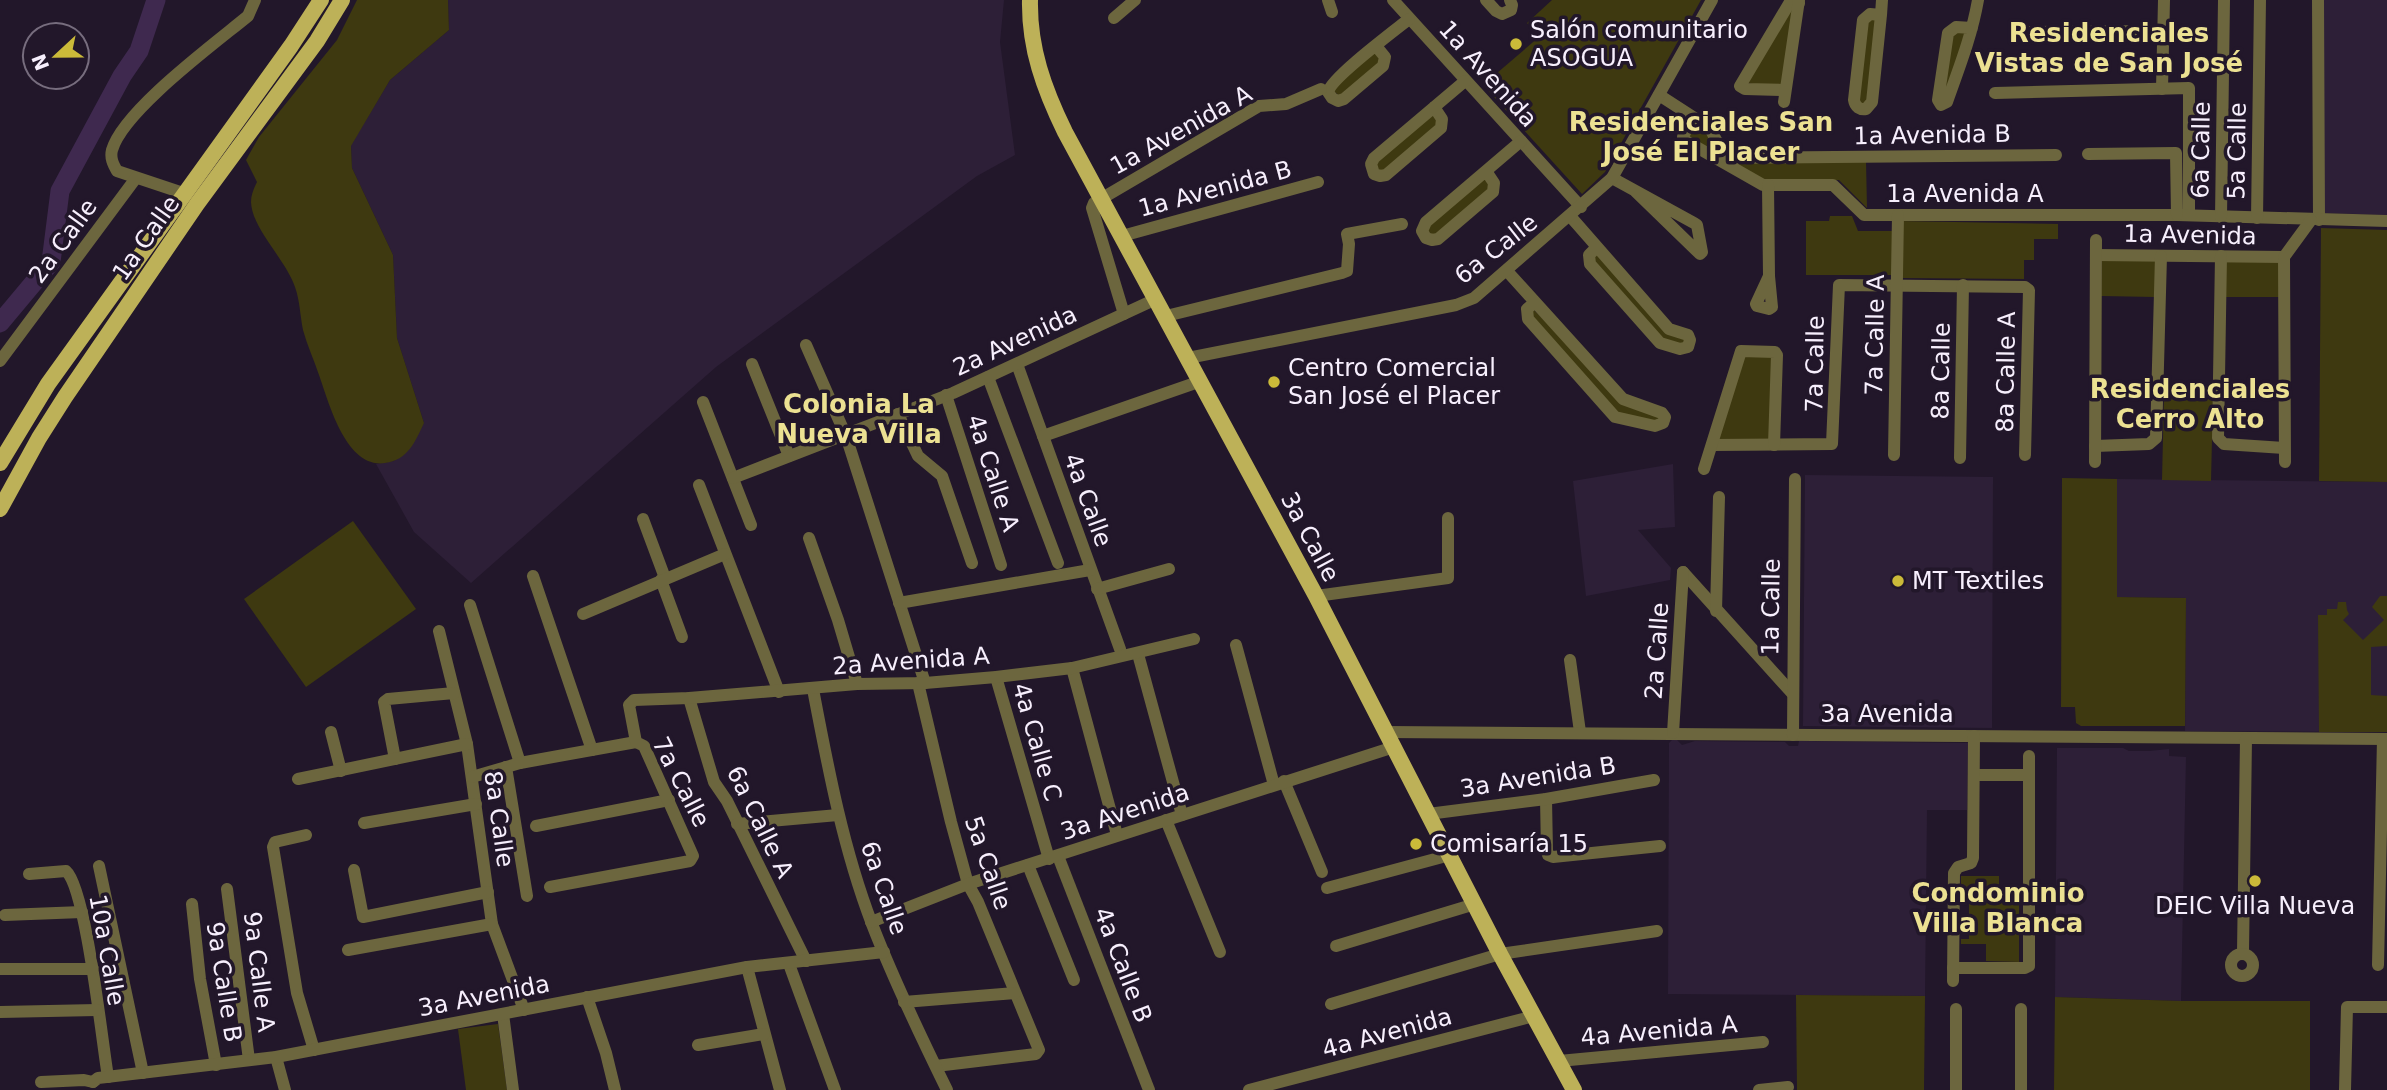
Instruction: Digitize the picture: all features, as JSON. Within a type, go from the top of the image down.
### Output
[{"type":"main road","name":"1a Calle","points":[[0,463],[48,384],[291,46],[321,0]]},
{"type":"main road","name":"1a Calle","points":[[0,509],[65,397],[197,205],[317,41],[342,0]]},
{"type":"main road","name":"3a Calle","points":[[1030,0],[1031,36],[1047,94],[1065,132],[1316,596],[1500,954],[1534,1016],[1567,1061],[1574,1090]]},
{"type":"street","points":[[183,193],[117,170],[112,163],[113,149],[121,131],[163,87],[248,16],[254,0]]},
{"type":"street","points":[[1114,18],[1135,0]]},
{"type":"street","name":"1a Avenida","points":[[1393,0],[1581,207]]},
{"type":"street","points":[[1486,0],[1496,11],[1503,14],[1511,10],[1510,0]]},
{"type":"street","name":"6a Calle","points":[[1188,358],[1474,298],[1612,178],[1712,0]]},
{"type":"street","points":[[1881,15],[1870,14],[1863,20],[1854,100],[1856,106],[1861,109],[1869,107],[1872,102],[1881,15],[1882,0]]},
{"type":"street","points":[[1972,29],[1956,27],[1948,33],[1938,101],[1941,105],[1947,102],[1972,29],[1978,0]]},
{"type":"street","points":[[2162,89],[2164,0]]},
{"type":"street","name":"6a Calle","points":[[2221,216],[2224,0]]},
{"type":"street","name":"5a Calle","points":[[2257,218],[2260,0]]},
{"type":"street","points":[[2285,462],[2284,257],[2315,220],[2318,0]]},
{"type":"street","points":[[1790,2],[1799,2],[1785,96],[1740,86],[1790,2]]},
{"type":"street","points":[[1377,46],[1385,57],[1383,66],[1344,99],[1338,101],[1332,98],[1328,92],[1330,85],[1409,19]]},
{"type":"street","points":[[2019,32],[2164,31]]},
{"type":"street","points":[[1434,107],[1442,119],[1441,128],[1386,175],[1374,174],[1372,161],[1434,107],[1465,81]]},
{"type":"street","points":[[1995,93],[2189,88],[2183,215]]},
{"type":"street","name":"1a Avenida A","points":[[1101,198],[1259,106],[1286,104],[1321,89]]},
{"type":"street","points":[[1659,95],[1710,128],[1727,162]]},
{"type":"street","name":"1a Avenida A","points":[[1692,117],[1684,140],[1727,162],[1763,186],[1833,184],[1864,215],[2183,215],[2315,220]]},
{"type":"street","points":[[1486,171],[1494,183],[1493,192],[1438,239],[1426,238],[1422,231],[1424,225],[1486,171],[1521,141]]},
{"type":"street","points":[[2088,154],[2176,153],[2183,215]]},
{"type":"street","name":"1a Avenida B","points":[[1727,162],[2056,155]]},
{"type":"street","name":"2a Calle","points":[[0,361],[135,178]]},
{"type":"street","points":[[1612,178],[1634,190],[1697,225],[1702,252],[1700,254],[1634,190]]},
{"type":"street","name":"1a Avenida B","points":[[1122,236],[1318,182]]},
{"type":"street","points":[[1768,186],[1769,276]]},
{"type":"street","points":[[1101,198],[1091,208],[1124,314]]},
{"type":"street","name":"7a Calle A","points":[[1894,455],[1898,215]]},
{"type":"street","points":[[1570,216],[1670,329],[1688,335],[1688,347],[1679,349],[1660,343],[1590,264],[1589,255],[1597,247]]},
{"type":"street","points":[[2315,220],[2387,221]]},
{"type":"street","points":[[1166,316],[1342,273],[1347,271],[1348,234],[1402,225]]},
{"type":"street","points":[[2095,462],[2096,240]]},
{"type":"street","name":"1a Avenida","points":[[2096,255],[2284,257]]},
{"type":"street","points":[[2095,446],[2149,444],[2155,440],[2161,256]]},
{"type":"street","points":[[2221,256],[2220,441],[2224,444],[2284,448]]},
{"type":"street","points":[[1507,271],[1535,302],[1623,400],[1662,413],[1665,417],[1663,424],[1655,426],[1615,417],[1528,319],[1527,309],[1535,302]]},
{"type":"street","points":[[1897,285],[1963,285]]},
{"type":"street","name":"7a Calle","points":[[1774,445],[1829,445],[1834,442],[1838,287],[1897,285]]},
{"type":"street","name":"8a Calle A","points":[[1963,285],[2029,289],[2025,455]]},
{"type":"street","name":"8a Calle","points":[[1960,458],[1963,285]]},
{"type":"street","name":"2a Avenida","points":[[733,478],[946,395],[1156,299]]},
{"type":"street","name":"5a Calle","points":[[806,345],[846,436],[900,603],[968,884],[978,902],[1039,1050],[1036,1054],[936,1066]]},
{"type":"street","points":[[1704,469],[1740,354],[1745,350],[1775,352],[1774,445],[1712,445]]},
{"type":"street","points":[[752,364],[789,456]]},
{"type":"street","name":"4a Calle","points":[[1017,364],[1120,649]]},
{"type":"street","points":[[988,377],[1058,563]]},
{"type":"street","points":[[1042,436],[1201,381]]},
{"type":"street","name":"4a Calle A","points":[[946,395],[1001,565]]},
{"type":"street","points":[[703,402],[751,525]]},
{"type":"street","points":[[898,414],[918,456],[942,476],[972,563]]},
{"type":"street","name":"1a Calle","points":[[1793,735],[1795,480]]},
{"type":"street","points":[[699,485],[779,692]]},
{"type":"street","points":[[1719,498],[1716,611],[1792,694]]},
{"type":"street","points":[[1316,596],[1448,578],[1448,518]]},
{"type":"street","points":[[643,519],[682,637]]},
{"type":"street","points":[[809,538],[857,684]]},
{"type":"street","points":[[583,614],[725,554]]},
{"type":"street","points":[[1097,589],[1169,569]]},
{"type":"street","points":[[900,603],[1090,570]]},
{"type":"street","name":"2a Calle","points":[[1673,733],[1683,572],[1716,611]]},
{"type":"street","points":[[533,576],[592,750]]},
{"type":"street","points":[[470,605],[520,763]]},
{"type":"street","name":"8a Calle","points":[[439,631],[467,744],[492,924],[524,1010]]},
{"type":"street","name":"2a Avenida A","points":[[629,705],[634,700],[996,677],[1072,668],[1194,639]]},
{"type":"street","points":[[1236,645],[1279,783],[1322,872]]},
{"type":"street","points":[[1138,654],[1182,815]]},
{"type":"street","points":[[1570,660],[1580,732]]},
{"type":"street","points":[[1072,668],[1117,835]]},
{"type":"street","name":"4a Calle C","points":[[996,677],[1054,857]]},
{"type":"street","name":"6a Calle","points":[[813,689],[838,815],[871,922],[904,1002],[947,1090]]},
{"type":"street","points":[[395,760],[384,702],[388,699],[454,693]]},
{"type":"street","name":"6a Calle A","points":[[689,698],[714,782],[727,802],[806,961]]},
{"type":"street","name":"7a Calle","points":[[550,887],[690,861],[693,850],[644,746],[636,742],[629,705]]},
{"type":"street","points":[[331,732],[341,771]]},
{"type":"street","name":"3a Avenida","points":[[871,922],[968,884],[1279,783],[1390,740],[1580,732],[2385,739]]},
{"type":"street","points":[[1974,736],[1973,859],[1970,864],[1958,868],[1954,873],[1953,975],[2029,966],[2029,756]]},
{"type":"street","points":[[2243,953],[2246,738]]},
{"type":"street","points":[[2378,965],[2385,739]]},
{"type":"street","points":[[472,777],[520,763],[636,742]]},
{"type":"street","points":[[298,779],[467,744]]},
{"type":"street","points":[[506,767],[527,896]]},
{"type":"street","points":[[1974,775],[2029,775]]},
{"type":"street","name":"3a Avenida B","points":[[1428,814],[1546,799],[1654,780]]},
{"type":"street","points":[[1546,799],[1548,855],[1553,857],[1660,846]]},
{"type":"street","points":[[536,826],[669,800]]},
{"type":"street","points":[[364,823],[476,804]]},
{"type":"street","points":[[737,824],[838,815]]},
{"type":"street","points":[[1166,820],[1220,952]]},
{"type":"street","points":[[306,835],[281,839],[275,842],[273,847],[297,993],[314,1050]]},
{"type":"street","points":[[1327,888],[1450,855]]},
{"type":"street","name":"4a Calle B","points":[[1054,857],[1149,1090]]},
{"type":"street","points":[[1028,865],[1074,980]]},
{"type":"street","points":[[99,866],[143,1073]]},
{"type":"street","points":[[354,870],[363,917],[488,892]]},
{"type":"street","name":"10a Calle","points":[[29,874],[69,872],[82,912],[93,969],[107,1077]]},
{"type":"street","name":"9a Calle A","points":[[227,889],[249,1060]]},
{"type":"street","name":"9a Calle B","points":[[192,904],[200,979],[216,1065]]},
{"type":"street","points":[[1336,946],[1475,904]]},
{"type":"street","points":[[5,915],[82,912]]},
{"type":"street","points":[[348,950],[492,924]]},
{"type":"street","points":[[1331,1004],[1500,954],[1657,931]]},
{"type":"street","name":"3a Avenida","points":[[93,1086],[98,1078],[276,1057],[747,967],[884,952]]},
{"type":"street","points":[[789,964],[835,1088],[821,1090]]},
{"type":"street","points":[[747,967],[780,1090]]},
{"type":"street","points":[[0,969],[93,969]]},
{"type":"street","points":[[904,1002],[1015,993]]},
{"type":"street","points":[[587,997],[615,1090]]},
{"type":"street","points":[[2345,1090],[2347,1007],[2387,1007]]},
{"type":"street","points":[[1956,1009],[1956,1090]]},
{"type":"street","points":[[2021,1009],[2021,1090]]},
{"type":"street","points":[[0,1012],[97,1010]]},
{"type":"street","points":[[503,1014],[513,1090]]},
{"type":"street","name":"4a Avenida","points":[[1249,1090],[1534,1016]]},
{"type":"street","points":[[698,1045],[764,1034]]},
{"type":"street","name":"4a Avenida A","points":[[1567,1061],[1762,1039]]},
{"type":"street","points":[[276,1057],[285,1090]]},
{"type":"street","points":[[41,1082],[85,1080],[93,1086]]},
{"type":"street","points":[[1759,1090],[1788,1087]]},
{"type":"shaded area","points":[[357,0],[448,0],[449,30],[390,80],[351,146],[352,168],[393,255],[397,338],[424,423],[405,454],[385,463],[371,462],[360,456],[341,432],[334,417],[305,336],[295,287],[253,212],[251,199],[257,182],[246,160],[259,137],[337,40]]},
{"type":"shaded area","points":[[448,0],[1004,0],[1000,42],[1015,155],[977,176],[716,367],[471,583],[414,532],[376,464],[394,461],[424,423],[397,338],[393,255],[352,168],[351,145],[390,80],[449,30]]},
{"type":"shaded area","points":[[1552,0],[1701,0],[1605,172],[1582,194],[1483,85],[1539,37],[1527,23]]},
{"type":"shaded area","points":[[2324,0],[2387,0],[2387,215],[2324,213]]},
{"type":"shaded area","points":[[1790,2],[1799,3],[1785,90],[1742,82]]},
{"type":"shaded area","points":[[1881,15],[1869,107],[1854,100],[1863,20]]},
{"type":"shaded area","points":[[1972,28],[1945,104],[1947,36]]},
{"type":"shaded area","points":[[1376,46],[1385,57],[1344,99],[1329,88]]},
{"type":"shaded area","points":[[1434,107],[1442,119],[1386,175],[1371,164]]},
{"type":"shaded area","points":[[1692,117],[1710,128],[1729,166],[1683,137]]},
{"type":"shaded area","points":[[1866,161],[1867,208],[1839,180],[1765,181],[1734,163]]},
{"type":"shaded area","points":[[1486,171],[1494,183],[1438,239],[1423,228]]},
{"type":"shaded area","points":[[1830,216],[1852,216],[1858,231],[1893,231],[1893,275],[1806,275],[1806,221],[1829,221]]},
{"type":"shaded area","points":[[1902,221],[2058,224],[2058,239],[2034,239],[2034,260],[2024,260],[2024,279],[1901,278]]},
{"type":"shaded area","points":[[2321,228],[2387,230],[2387,482],[2319,481]]},
{"type":"shaded area","points":[[1597,247],[1669,329],[1686,334],[1689,345],[1660,343],[1589,255]]},
{"type":"shaded area","points":[[2102,260],[2155,261],[2155,297],[2101,296]]},
{"type":"shaded area","points":[[2226,261],[2280,261],[2279,297],[2226,297]]},
{"type":"shaded area","points":[[1530,306],[1623,399],[1662,413],[1663,423],[1615,417],[1528,319]]},
{"type":"shaded area","points":[[1775,352],[1774,445],[1712,445],[1739,354]]},
{"type":"shaded area","points":[[2164,395],[2213,396],[2211,481],[2162,480]]},
{"type":"shaded area","points":[[1673,464],[1675,527],[1638,530],[1671,568],[1670,580],[1586,596],[1573,481]]},
{"type":"shaded area","name":"MT Textiles","points":[[1805,475],[1993,477],[1992,728],[1803,726]]},
{"type":"shaded area","points":[[2062,478],[2117,479],[2117,597],[2186,598],[2185,726],[2081,726],[2076,723],[2075,707],[2061,707]]},
{"type":"shaded area","points":[[2117,479],[2387,482],[2387,732],[2185,731],[2186,598],[2116,597]]},
{"type":"shaded area","points":[[353,521],[416,609],[306,687],[244,599]]},
{"type":"shaded area","points":[[2380,596],[2387,596],[2387,646],[2371,647],[2371,695],[2387,696],[2387,732],[2319,732],[2318,615],[2327,615],[2327,609],[2337,609],[2338,602],[2346,602],[2349,614],[2343,620],[2363,640],[2384,620],[2372,607]]},
{"type":"shaded area","points":[[1677,740],[1682,745],[1695,741],[1785,742],[1789,746],[1798,746],[1799,741],[1968,743],[1967,810],[1927,810],[1925,996],[1668,994],[1669,743]]},
{"type":"shaded area","points":[[2057,748],[2123,748],[2129,751],[2169,749],[2169,756],[2186,757],[2181,1001],[2055,997]]},
{"type":"shaded area","points":[[1961,876],[1999,876],[1999,896],[2019,896],[2019,962],[1986,961],[1986,944],[1961,944],[1961,939],[1969,939],[1969,892],[1961,891]]},
{"type":"shaded area","points":[[1796,995],[1925,996],[1924,1090],[1797,1090]]},
{"type":"shaded area","points":[[2055,997],[2310,1001],[2310,1090],[2054,1090]]},
{"type":"shaded area","points":[[498,1024],[507,1090],[466,1090],[458,1029]]},
{"type":"waterway","points":[[0,323],[51,262],[60,191],[122,76],[139,51],[156,0]]},
{"type":"place","name":"Salón comunitario ASOGUA","points":[[1516,44]]},
{"type":"place","name":"Centro Comercial San José el Placer","points":[[1274,382]]},
{"type":"place","name":"MT Textiles","points":[[1898,581]]},
{"type":"place","name":"Comisaría 15","points":[[1416,844]]},
{"type":"place","name":"DEIC Villa Nueva","points":[[2255,881]]},
{"type":"district","name":"Residenciales Vistas de San José","points":[[2109,48]]},
{"type":"district","name":"Residenciales San José El Placer","points":[[1701,137]]},
{"type":"district","name":"Residenciales Cerro Alto","points":[[2190,404]]},
{"type":"district","name":"Colonia La Nueva Villa","points":[[859,419]]},
{"type":"district","name":"Condominio Villa Blanca","points":[[1998,908]]}]
